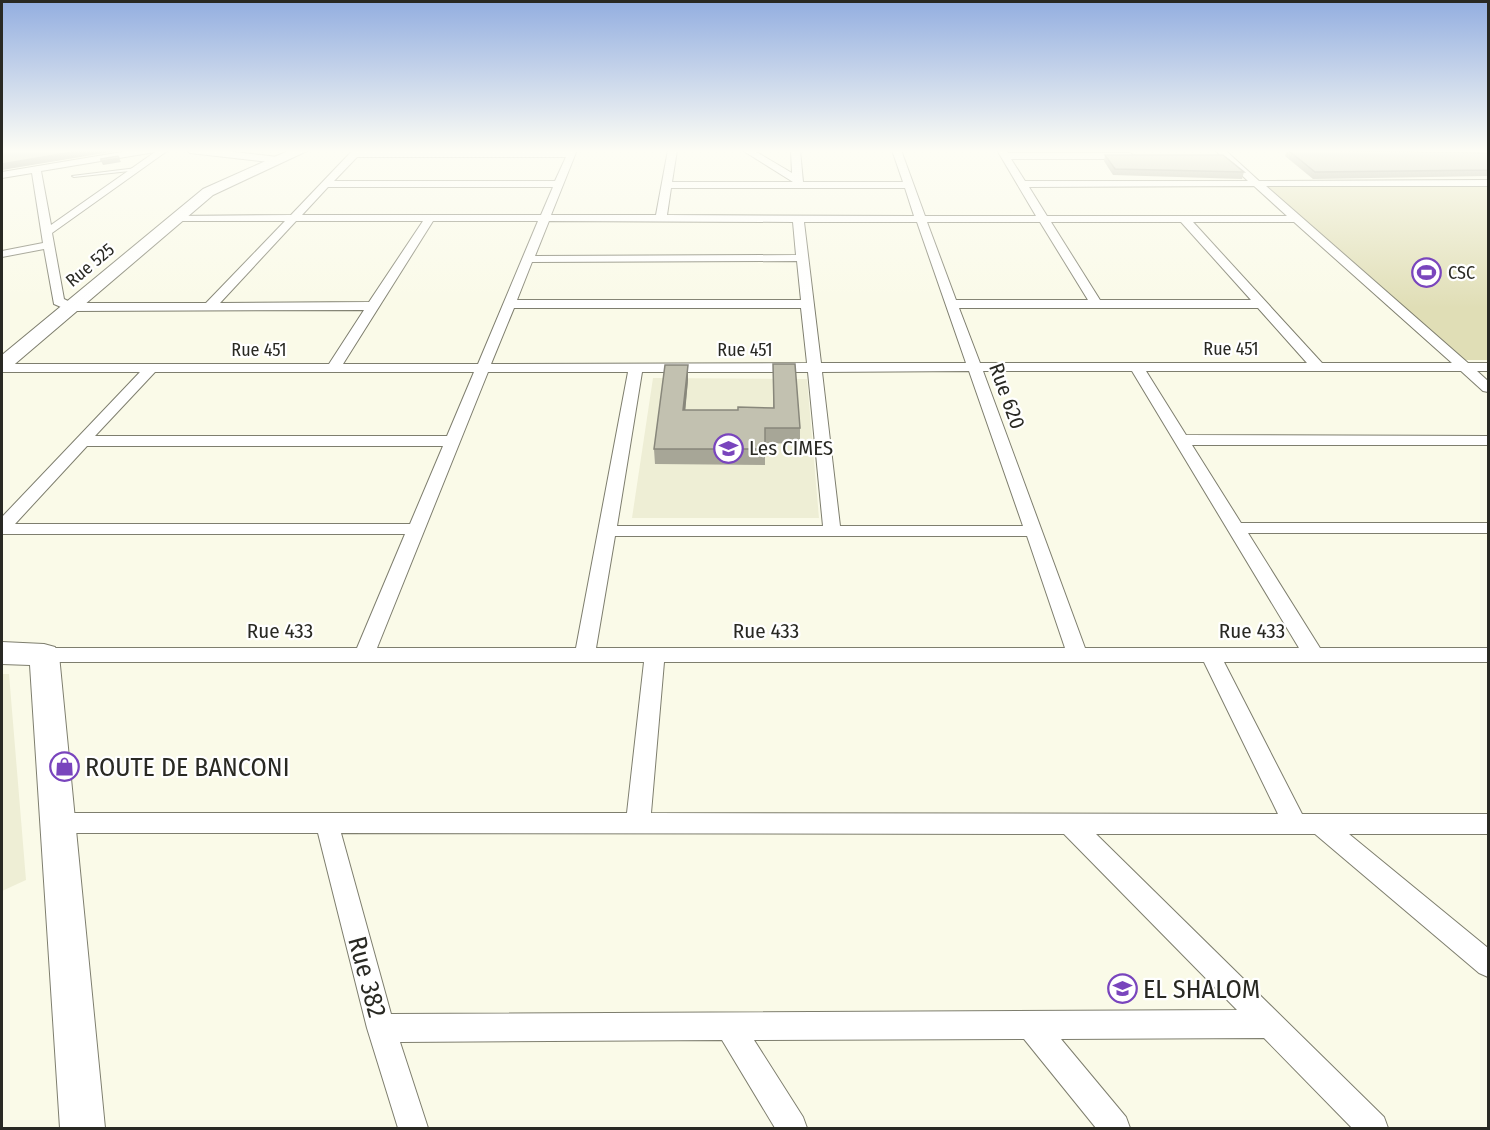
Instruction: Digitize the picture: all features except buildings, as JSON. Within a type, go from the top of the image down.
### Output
[{"type":"main road","name":"Rue 525","points":[[2,366],[195,203]]},
{"type":"main road","points":[[2,653],[44,655],[83,1128]]},
{"type":"street","points":[[42,203],[58,301],[70,307],[373,306]]},
{"type":"street","points":[[2,254],[48,239],[94,203]]},
{"type":"street","points":[[210,307],[308,203]]},
{"type":"street","points":[[364,655],[552,203]]},
{"type":"street","points":[[661,219],[664,203]]},
{"type":"street","name":"Rue 620","points":[[915,203],[1078,655]]},
{"type":"street","points":[[1034,203],[1096,304]]},
{"type":"street","points":[[1278,203],[1488,388]]},
{"type":"street","points":[[176,218],[1297,219]]},
{"type":"street","points":[[333,368],[430,219]]},
{"type":"street","points":[[798,219],[832,531]]},
{"type":"street","points":[[1184,219],[1318,367]]},
{"type":"street","points":[[528,259],[803,258]]},
{"type":"street","points":[[509,304],[808,304]]},
{"type":"street","points":[[952,304],[1261,304]]},
{"type":"street","name":"Rue 451","points":[[2,366],[151,368],[1488,367]]},
{"type":"street","points":[[1136,367],[1314,655]]},
{"type":"street","points":[[2,528],[151,368]]},
{"type":"street","points":[[585,655],[636,368]]},
{"type":"street","points":[[1181,440],[1488,440]]},
{"type":"street","points":[[82,441],[452,441]]},
{"type":"street","points":[[2,528],[416,529]]},
{"type":"street","points":[[1236,528],[1488,528]]},
{"type":"street","points":[[607,531],[1034,531]]},
{"type":"street","name":"Rue 433","points":[[44,655],[1488,655]]},
{"type":"street","points":[[638,824],[655,655]]},
{"type":"street","points":[[1210,655],[1295,824]]},
{"type":"street","points":[[59,824],[1488,824]]},
{"type":"street","name":"Rue 382","points":[[327,824],[381,1028],[414,1128]]},
{"type":"street","points":[[1070,824],[1372,1128]]},
{"type":"street","points":[[1320,824],[1488,964]]},
{"type":"street","points":[[381,1028],[1268,1024]]},
{"type":"street","points":[[1031,1025],[1115,1128]]},
{"type":"street","points":[[730,1027],[792,1128]]},
{"type":"shaded area","name":"CSC","points":[[1283,203],[1488,203],[1488,360],[1465,360]]},
{"type":"shaded area","name":"Les CIMES","points":[[653,378],[807,379],[819,518],[632,518]]},
{"type":"shaded area","points":[[2,674],[9,674],[26,880],[2,891]]},
{"type":"place","name":"CSC","points":[[1427,273]]},
{"type":"place","name":"Les CIMES","points":[[728,448]]},
{"type":"place","name":"ROUTE DE BANCONI","points":[[64,767]]},
{"type":"place","name":"EL SHALOM","points":[[1122,989]]}]
